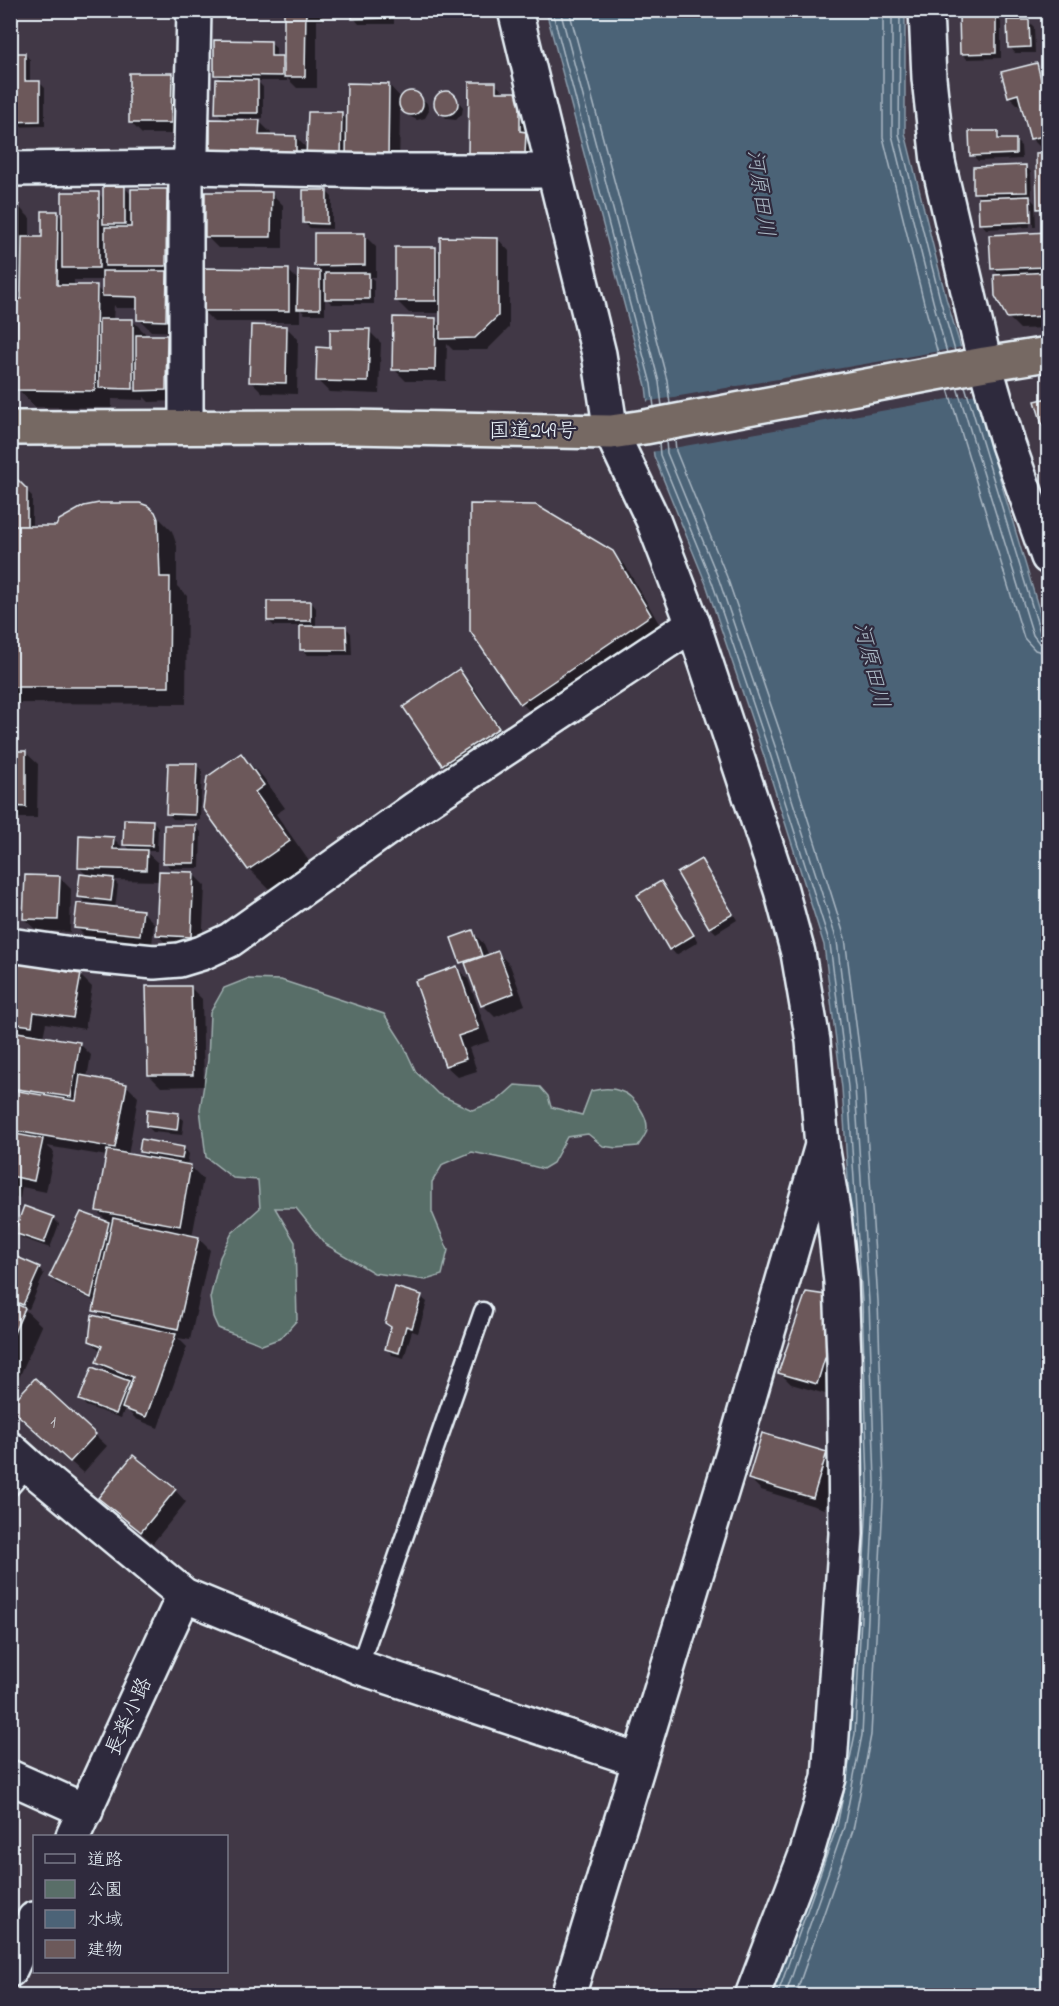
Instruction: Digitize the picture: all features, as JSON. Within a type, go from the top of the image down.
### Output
[{"type":"highway","name":"国道249号","points":[[10,428],[186,426],[530,429],[611,432],[1048,354]]},
{"type":"street","points":[[186,426],[186,182],[191,150],[194,10]]},
{"type":"street","points":[[515,10],[599,354],[611,432],[653,520],[693,624],[781,890],[798,953],[813,1041],[822,1144],[837,1249],[844,1357],[846,1534],[829,1778],[807,1852],[752,1995]]},
{"type":"street","points":[[926,10],[929,78],[938,162],[983,364],[1008,444],[1048,557]]},
{"type":"street","points":[[10,169],[189,167],[385,171],[554,171]]},
{"type":"street","points":[[10,945],[154,962],[178,960],[202,953],[230,940],[437,793],[693,624]]},
{"type":"street","points":[[568,1995],[733,1453],[822,1144]]},
{"type":"street","points":[[17,1468],[184,1595],[359,1667],[638,1760]]},
{"type":"street","name":"長楽小路","points":[[79,1824],[184,1595]]},
{"type":"street","points":[[10,1777],[79,1824]]},
{"type":"street","points":[[10,1970],[33,1921]]},
{"type":"lane","points":[[359,1667],[483,1311]]},
{"type":"green space","points":[[247,979],[281,980],[384,1014],[402,1042],[416,1072],[438,1094],[472,1110],[497,1101],[515,1085],[540,1087],[548,1096],[551,1107],[582,1115],[591,1091],[613,1089],[625,1093],[636,1102],[646,1121],[646,1133],[638,1146],[616,1148],[603,1146],[588,1134],[567,1137],[553,1163],[543,1169],[472,1152],[443,1164],[432,1182],[432,1212],[448,1250],[442,1275],[426,1280],[374,1273],[325,1244],[296,1208],[275,1208],[295,1242],[297,1320],[281,1338],[262,1345],[223,1330],[218,1328],[213,1317],[210,1298],[220,1257],[232,1233],[260,1208],[258,1180],[233,1178],[206,1157],[200,1109],[208,1060],[210,1013],[224,988]]},
{"type":"water","name":"河原田川","points":[[546,11],[905,11],[905,133],[946,298],[1048,640],[1048,1995],[771,1995],[831,1824],[849,1734],[855,1633],[856,1302],[842,1088],[824,945],[706,584],[654,456],[646,386]]},
{"type":"pier","points":[[963,347],[976,394],[651,452],[645,402]]},
{"type":"building","points":[[284,10],[306,10],[305,77],[284,77]]},
{"type":"building","points":[[352,10],[389,10],[389,18],[352,19]]},
{"type":"building","points":[[959,15],[996,15],[996,53],[960,54]]},
{"type":"building","points":[[1007,20],[1029,20],[1030,47],[1008,48]]},
{"type":"building","points":[[214,40],[271,41],[271,56],[282,56],[282,76],[214,75]]},
{"type":"building","points":[[10,53],[25,53],[25,81],[40,81],[40,121],[10,122]]},
{"type":"building","points":[[1037,63],[1048,108],[1048,135],[1030,139],[1018,94],[1008,97],[1001,72]]},
{"type":"building","points":[[129,73],[172,73],[171,123],[129,123]]},
{"type":"building","points":[[216,79],[258,80],[258,113],[215,113]]},
{"type":"building","points":[[469,82],[496,82],[496,92],[520,92],[520,131],[526,132],[525,154],[468,153]]},
{"type":"building","points":[[347,83],[389,84],[388,162],[346,161]]},
{"type":"building","points":[[411,91],[420,94],[423,103],[420,112],[411,115],[402,112],[399,103],[402,94]]},
{"type":"building","points":[[446,91],[455,94],[458,103],[455,112],[446,115],[437,112],[434,103],[437,94]]},
{"type":"building","points":[[308,112],[342,112],[341,158],[306,157]]},
{"type":"building","points":[[210,119],[260,120],[259,135],[296,136],[296,158],[210,157]]},
{"type":"building","points":[[969,131],[998,131],[998,139],[1016,139],[1016,154],[970,156]]},
{"type":"building","points":[[1048,152],[1048,208],[1037,209],[1036,153]]},
{"type":"building","points":[[1026,165],[1027,192],[973,193],[973,167]]},
{"type":"building","points":[[103,186],[125,186],[125,224],[103,224]]},
{"type":"building","points":[[131,189],[167,189],[166,266],[105,266],[105,227],[131,227]]},
{"type":"building","points":[[303,190],[327,190],[327,224],[303,223]]},
{"type":"building","points":[[62,192],[99,192],[99,268],[62,268]]},
{"type":"building","points":[[205,192],[272,192],[271,237],[205,237]]},
{"type":"building","points":[[1030,196],[1031,222],[979,224],[978,198]]},
{"type":"building","points":[[10,205],[19,205],[19,292],[10,292]]},
{"type":"building","points":[[42,211],[58,211],[57,285],[97,285],[95,391],[16,390],[17,300],[21,299],[22,237],[42,237]]},
{"type":"building","points":[[1048,232],[1048,267],[991,269],[989,235]]},
{"type":"building","points":[[314,233],[365,233],[365,265],[314,266]]},
{"type":"building","points":[[440,237],[498,238],[498,316],[475,338],[440,339]]},
{"type":"building","points":[[395,247],[436,247],[436,301],[395,301]]},
{"type":"building","points":[[201,268],[289,269],[289,311],[201,311]]},
{"type":"building","points":[[298,270],[320,271],[320,309],[297,309]]},
{"type":"building","points":[[102,271],[167,271],[166,321],[137,320],[137,297],[102,296]]},
{"type":"building","points":[[1048,272],[1048,316],[1007,318],[995,296],[994,275]]},
{"type":"building","points":[[325,273],[369,273],[369,299],[325,299]]},
{"type":"building","points":[[10,298],[12,298],[12,341],[10,341]]},
{"type":"building","points":[[393,317],[436,318],[435,370],[392,370]]},
{"type":"building","points":[[99,319],[133,319],[133,389],[99,388]]},
{"type":"building","points":[[251,325],[287,326],[286,383],[249,382]]},
{"type":"building","points":[[330,329],[370,329],[368,382],[316,381],[317,347],[330,348]]},
{"type":"building","points":[[136,335],[167,335],[166,390],[136,391]]},
{"type":"building","points":[[1048,398],[1048,422],[1042,424],[1035,401]]},
{"type":"building","points":[[10,480],[18,480],[27,489],[27,526],[10,526]]},
{"type":"building","points":[[99,503],[140,503],[155,512],[158,519],[160,577],[170,577],[169,687],[10,687],[10,526],[56,526],[59,520],[84,506]]},
{"type":"building","points":[[470,504],[536,505],[613,551],[651,615],[520,704],[470,631]]},
{"type":"building","points":[[267,601],[311,601],[311,621],[267,621]]},
{"type":"building","points":[[300,626],[346,626],[347,650],[300,650]]},
{"type":"building","points":[[459,669],[499,728],[442,765],[403,707]]},
{"type":"building","points":[[10,751],[26,751],[26,807],[10,806]]},
{"type":"building","points":[[241,753],[264,785],[255,792],[290,841],[248,870],[203,808],[207,777]]},
{"type":"building","points":[[168,763],[197,763],[195,815],[166,814]]},
{"type":"building","points":[[124,819],[153,820],[152,846],[123,845]]},
{"type":"building","points":[[164,825],[196,825],[195,863],[163,863]]},
{"type":"building","points":[[79,835],[114,837],[113,849],[147,850],[146,870],[78,868]]},
{"type":"building","points":[[701,859],[733,914],[709,928],[677,873]]},
{"type":"building","points":[[159,871],[194,872],[191,937],[156,935]]},
{"type":"building","points":[[80,874],[114,878],[111,901],[77,897]]},
{"type":"building","points":[[25,875],[60,876],[58,920],[23,919]]},
{"type":"building","points":[[661,881],[694,935],[669,950],[637,895]]},
{"type":"building","points":[[77,903],[143,910],[140,935],[74,928]]},
{"type":"building","points":[[473,930],[482,956],[460,963],[451,938]]},
{"type":"building","points":[[498,951],[514,993],[481,1006],[465,963]]},
{"type":"building","points":[[10,962],[81,974],[73,1018],[34,1012],[32,1026],[10,1023]]},
{"type":"building","points":[[457,966],[479,1029],[458,1036],[466,1059],[445,1066],[415,981]]},
{"type":"building","points":[[146,986],[191,986],[193,1075],[148,1075]]},
{"type":"building","points":[[11,1031],[80,1042],[71,1097],[10,1088]]},
{"type":"building","points":[[80,1075],[127,1084],[115,1148],[10,1130],[10,1103],[13,1090],[76,1101]]},
{"type":"building","points":[[147,1109],[179,1113],[177,1130],[146,1126]]},
{"type":"building","points":[[10,1133],[43,1139],[34,1181],[11,1176],[10,1178]]},
{"type":"building","points":[[141,1139],[184,1147],[182,1159],[139,1152]]},
{"type":"building","points":[[107,1150],[191,1165],[180,1226],[96,1211]]},
{"type":"building","points":[[24,1206],[54,1217],[44,1243],[14,1233]]},
{"type":"building","points":[[81,1212],[109,1222],[91,1298],[49,1277]]},
{"type":"building","points":[[113,1218],[199,1237],[178,1329],[93,1311]]},
{"type":"building","points":[[17,1257],[40,1267],[23,1305],[10,1299],[10,1272]]},
{"type":"building","points":[[395,1287],[422,1295],[412,1328],[406,1326],[399,1353],[385,1349],[391,1327],[385,1323]]},
{"type":"building","points":[[806,1292],[826,1295],[828,1348],[817,1384],[778,1373]]},
{"type":"building","points":[[10,1301],[25,1308],[10,1342]]},
{"type":"building","points":[[92,1315],[176,1334],[146,1417],[122,1408],[133,1377],[96,1362],[102,1346],[89,1341]]},
{"type":"building","points":[[92,1367],[129,1381],[116,1414],[79,1400]]},
{"type":"building","points":[[35,1378],[96,1434],[70,1462],[10,1408],[10,1405]]},
{"type":"building","points":[[762,1433],[827,1452],[813,1498],[748,1479]]},
{"type":"building","points":[[133,1455],[176,1489],[141,1532],[98,1498]]}]
